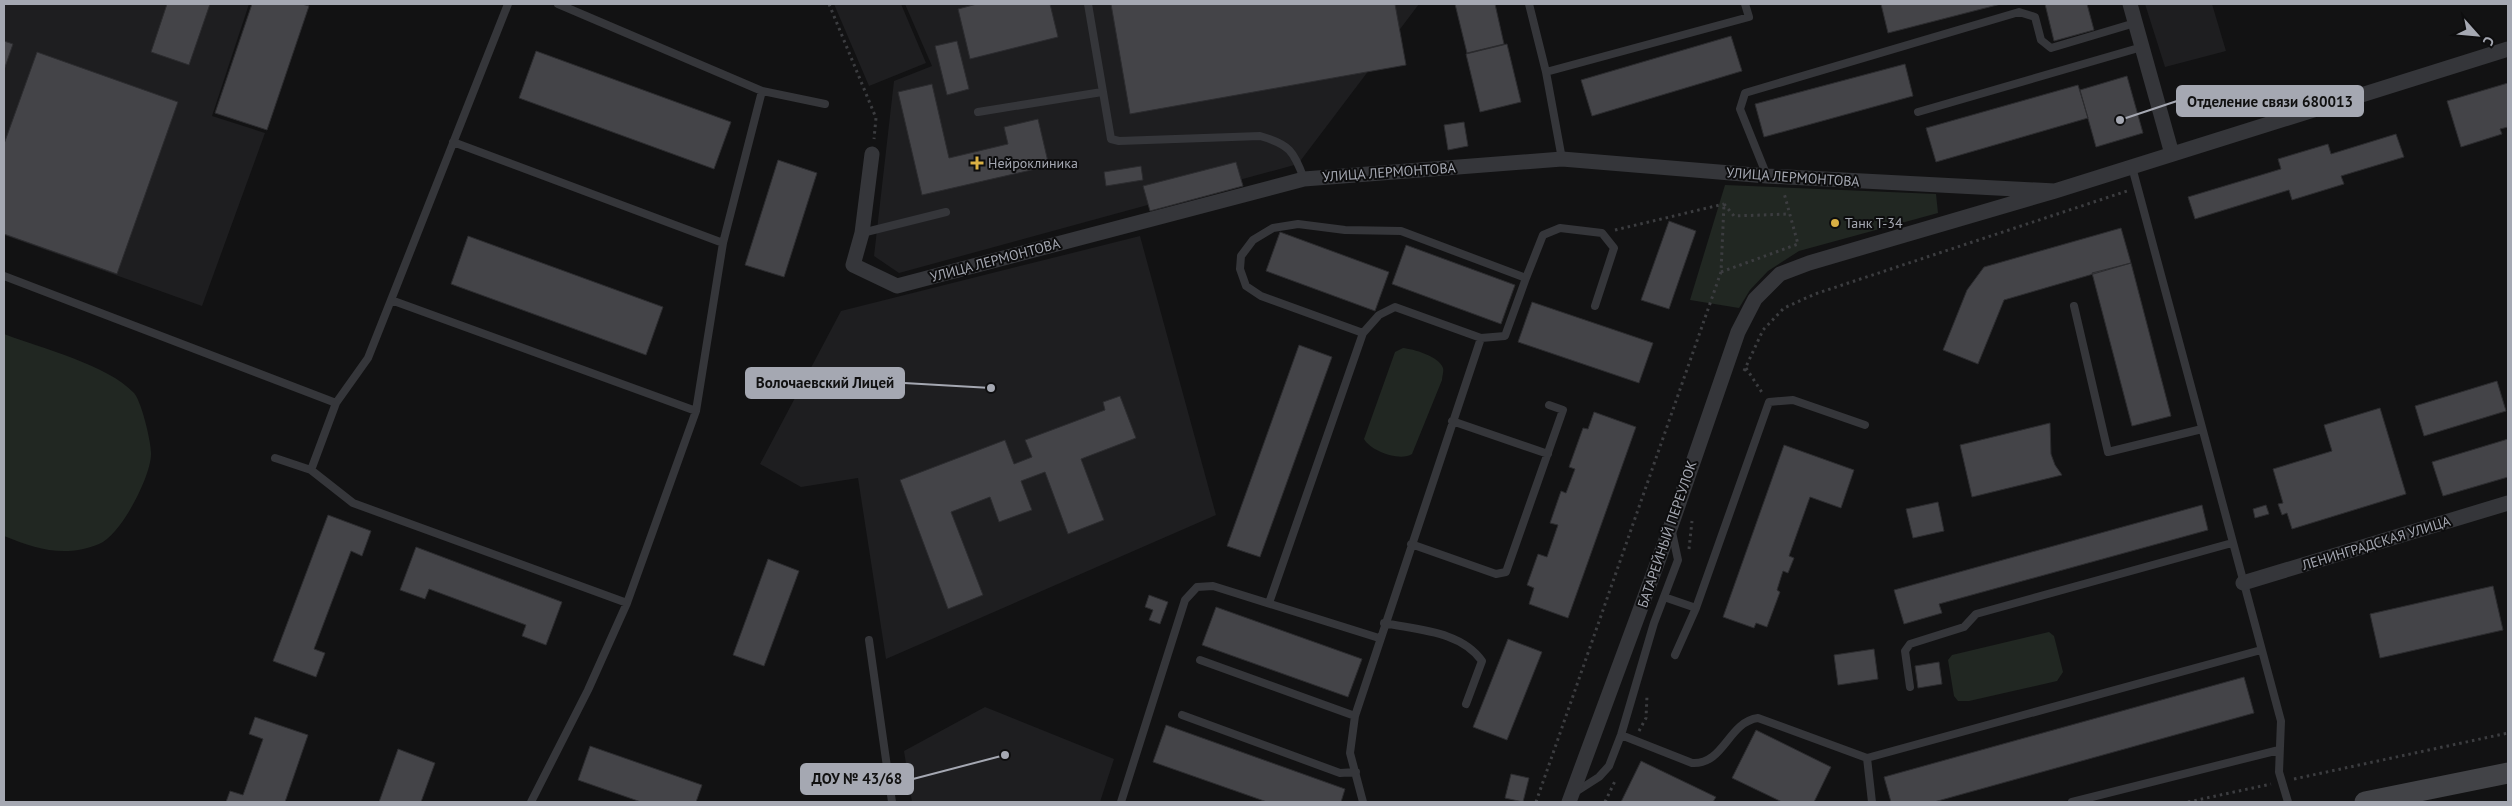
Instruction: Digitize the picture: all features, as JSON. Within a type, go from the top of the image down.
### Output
[{"type":"main road","points":[[2365,802],[2508,773]]},
{"type":"street","points":[[2130,4],[2172,154]]},
{"type":"street","name":"УЛИЦА ЛЕРМОНТОВА","points":[[1780,274],[1810,263],[2055,191],[2508,49]]},
{"type":"street","name":"УЛИЦА ЛЕРМОНТОВА","points":[[872,154],[862,234],[853,265],[897,286],[1304,179],[1562,159],[1767,176],[2055,191]]},
{"type":"street","name":"БАТАРЕЙНЫЙ ПЕРЕУЛОК","points":[[1570,798],[1671,526],[1738,332],[1755,299],[1780,274]]},
{"type":"street","name":"ЛЕНИНГРАДСКАЯ УЛИЦА","points":[[2243,583],[2508,502]]},
{"type":"lane","points":[[311,470],[336,403],[368,358],[508,4]]},
{"type":"lane","points":[[558,4],[762,91],[824,104]]},
{"type":"lane","points":[[1088,4],[1109,135],[1115,141],[1260,136],[1280,142],[1289,148],[1304,179]]},
{"type":"lane","points":[[1529,4],[1546,72],[1562,159]]},
{"type":"lane","points":[[1546,72],[1749,17],[1745,4]]},
{"type":"lane","points":[[1767,176],[1740,109],[1745,93],[2019,12],[2035,17],[2041,40],[2051,48],[2136,23]]},
{"type":"lane","points":[[1918,112],[2142,47]]},
{"type":"lane","points":[[530,802],[588,690],[627,603],[696,411],[723,243],[762,91]]},
{"type":"lane","points":[[978,112],[1102,92]]},
{"type":"lane","points":[[453,142],[723,243]]},
{"type":"lane","points":[[2132,166],[2281,721],[2279,772],[2288,802]]},
{"type":"lane","points":[[862,234],[946,212]]},
{"type":"lane","points":[[1363,333],[1262,296],[1246,286],[1240,269],[1241,256],[1253,240],[1273,228],[1298,224],[1345,230],[1401,231],[1526,278]]},
{"type":"lane","points":[[1269,603],[1363,333],[1379,315],[1395,307],[1481,338],[1505,336],[1543,235],[1560,228],[1602,233],[1614,248],[1595,306]]},
{"type":"lane","points":[[4,276],[336,403]]},
{"type":"lane","points":[[391,300],[696,411]]},
{"type":"lane","points":[[2074,306],[2108,452],[2202,429]]},
{"type":"lane","points":[[1363,802],[1350,753],[1355,716],[1384,623],[1481,338]]},
{"type":"lane","points":[[1675,655],[1696,608],[1769,402],[1792,400],[1865,425]]},
{"type":"lane","points":[[1411,544],[1496,574],[1506,572],[1563,410],[1549,405]]},
{"type":"lane","points":[[1452,421],[1548,454]]},
{"type":"lane","points":[[275,458],[311,470],[353,503],[627,603]]},
{"type":"lane","points":[[1570,798],[1599,777],[1608,766],[1621,735],[1664,597],[1678,560],[1671,526]]},
{"type":"lane","points":[[1910,686],[1905,651],[1910,644],[1964,627],[1976,614],[2232,543]]},
{"type":"lane","points":[[1121,802],[1185,600],[1197,587],[1213,586],[1379,638]]},
{"type":"lane","points":[[1664,597],[1696,608]]},
{"type":"lane","points":[[1384,623],[1450,636],[1475,651],[1482,661],[1466,704]]},
{"type":"lane","points":[[869,640],[892,802]]},
{"type":"lane","points":[[1621,735],[1692,763],[1703,764],[1713,758],[1742,723],[1758,718],[1867,758],[2261,650]]},
{"type":"lane","points":[[1200,660],[1355,716]]},
{"type":"lane","points":[[1182,715],[1340,773],[1356,772]]},
{"type":"lane","points":[[2072,802],[2279,750]]},
{"type":"lane","points":[[1867,758],[1872,802]]},
{"type":"path","points":[[829,4],[876,118],[872,154]]},
{"type":"path","points":[[1721,272],[1798,244],[1784,199],[1783,177]]},
{"type":"path","points":[[1743,374],[1762,330],[1784,308],[1815,294],[2137,188]]},
{"type":"path","points":[[1724,204],[1734,216],[1789,214]]},
{"type":"path","points":[[1602,233],[1724,204]]},
{"type":"path","points":[[1536,802],[1721,272],[1724,204]]},
{"type":"path","points":[[1746,367],[1769,402]]},
{"type":"path","points":[[2188,802],[2508,733]]},
{"type":"shaded area","points":[[4,4],[249,4],[212,116],[265,133],[202,306],[4,235]]},
{"type":"shaded area","points":[[834,4],[901,4],[926,63],[869,86]]},
{"type":"shaded area","points":[[905,4],[1419,4],[1298,164],[899,273],[874,256],[894,81],[932,66]]},
{"type":"shaded area","points":[[2145,4],[2212,4],[2226,51],[2165,67]]},
{"type":"shaded area","points":[[1725,185],[1936,194],[1938,213],[1799,251],[1768,271],[1750,290],[1739,308],[1690,300]]},
{"type":"shaded area","points":[[1140,236],[1216,515],[886,659],[858,478],[801,487],[760,464],[841,311]]},
{"type":"shaded area","points":[[4,334],[55,351],[108,374],[122,383],[137,397],[150,442],[151,455],[146,477],[125,518],[108,539],[99,544],[86,548],[62,551],[39,548],[4,536]]},
{"type":"shaded area","points":[[1403,348],[1431,357],[1441,364],[1443,371],[1442,380],[1412,454],[1400,457],[1386,454],[1373,448],[1364,439],[1395,352]]},
{"type":"shaded area","points":[[2049,632],[2054,636],[2063,672],[2057,681],[1969,701],[1958,701],[1954,696],[1948,660],[1952,655]]},
{"type":"shaded area","points":[[985,707],[1114,759],[1100,802],[912,802],[904,751]]},
{"type":"building","points":[[167,4],[210,4],[189,65],[151,52]]},
{"type":"building","points":[[252,4],[302,4],[309,6],[267,130],[215,113]]},
{"type":"building","points":[[977,4],[1050,4],[1058,37],[970,59],[958,9]]},
{"type":"building","points":[[1111,4],[1395,4],[1406,65],[1130,114]]},
{"type":"building","points":[[1455,4],[1495,4],[1504,44],[1467,53]]},
{"type":"building","points":[[1881,4],[2001,4],[1888,33]]},
{"type":"building","points":[[2045,4],[2087,4],[2094,30],[2054,41]]},
{"type":"building","points":[[1731,36],[1742,71],[1592,116],[1581,80]]},
{"type":"building","points":[[4,41],[13,44],[4,70]]},
{"type":"building","points":[[957,41],[969,89],[947,95],[935,46]]},
{"type":"building","points":[[1507,44],[1521,102],[1480,112],[1466,54]]},
{"type":"building","points":[[536,51],[731,122],[714,169],[519,98]]},
{"type":"building","points":[[37,52],[178,102],[117,274],[4,234],[4,144]]},
{"type":"building","points":[[1905,64],[1913,96],[1764,137],[1755,104]]},
{"type":"building","points":[[2127,76],[2143,133],[2096,147],[2080,90]]},
{"type":"building","points":[[2508,83],[2508,127],[2500,129],[2502,134],[2461,147],[2447,101]]},
{"type":"building","points":[[932,84],[949,158],[1008,144],[1004,127],[1038,119],[1049,166],[922,195],[898,92]]},
{"type":"building","points":[[2078,85],[2088,118],[1936,162],[1926,128]]},
{"type":"building","points":[[1464,122],[1468,146],[1448,150],[1444,125]]},
{"type":"building","points":[[2396,134],[2404,157],[2341,176],[2344,184],[2292,200],[2289,190],[2195,219],[2188,197],[2281,169],[2278,159],[2328,144],[2331,154]]},
{"type":"building","points":[[778,160],[817,173],[784,277],[745,265]]},
{"type":"building","points":[[1236,162],[1243,186],[1150,211],[1143,186]]},
{"type":"building","points":[[1141,166],[1143,180],[1106,186],[1104,172]]},
{"type":"building","points":[[1669,221],[1696,231],[1669,309],[1641,300]]},
{"type":"building","points":[[2121,228],[2131,263],[2004,300],[1978,364],[1943,350],[1967,290],[1984,267]]},
{"type":"building","points":[[1280,232],[1389,272],[1375,311],[1266,271]]},
{"type":"building","points":[[468,236],[663,307],[646,355],[451,284]]},
{"type":"building","points":[[1406,245],[1515,285],[1501,324],[1392,284]]},
{"type":"building","points":[[2131,263],[2171,416],[2132,426],[2092,273]]},
{"type":"building","points":[[1532,302],[1653,343],[1639,383],[1518,342]]},
{"type":"building","points":[[1299,345],[1332,357],[1260,557],[1227,546]]},
{"type":"building","points":[[2497,381],[2506,411],[2424,436],[2415,406]]},
{"type":"building","points":[[1120,396],[1136,438],[1081,459],[1104,520],[1068,534],[1045,472],[1021,481],[1032,510],[999,522],[990,497],[951,512],[983,595],[948,609],[900,480],[1005,440],[1014,464],[1032,457],[1025,440],[1105,410],[1103,402]]},
{"type":"building","points":[[2380,408],[2406,494],[2292,529],[2287,513],[2282,515],[2278,504],[2283,503],[2273,469],[2332,451],[2324,425]]},
{"type":"building","points":[[1594,412],[1636,427],[1568,618],[1529,604],[1534,588],[1527,585],[1538,554],[1547,557],[1558,525],[1550,523],[1561,491],[1566,493],[1575,469],[1569,467],[1583,428],[1588,429]]},
{"type":"building","points":[[2050,423],[2051,454],[2055,465],[2062,475],[1972,497],[1960,445]]},
{"type":"building","points":[[2508,439],[2508,477],[2443,496],[2432,462]]},
{"type":"building","points":[[1784,445],[1854,470],[1841,508],[1810,497],[1789,556],[1794,558],[1788,573],[1783,571],[1777,590],[1780,592],[1767,627],[1756,623],[1754,628],[1723,617]]},
{"type":"building","points":[[1938,502],[1944,531],[1913,538],[1906,509]]},
{"type":"building","points":[[2202,505],[2208,530],[1939,604],[1942,613],[1904,624],[1894,590]]},
{"type":"building","points":[[2266,505],[2269,514],[2255,518],[2253,509]]},
{"type":"building","points":[[328,515],[371,531],[362,556],[351,551],[314,649],[325,653],[316,677],[273,661]]},
{"type":"building","points":[[416,547],[562,602],[546,645],[522,636],[526,625],[429,589],[425,599],[400,590]]},
{"type":"building","points":[[768,559],[799,571],[764,666],[733,655]]},
{"type":"building","points":[[2493,586],[2503,630],[2380,658],[2370,614]]},
{"type":"building","points":[[1149,595],[1168,602],[1160,624],[1149,620],[1153,610],[1145,607]]},
{"type":"building","points":[[1216,607],[1362,659],[1348,697],[1202,645]]},
{"type":"building","points":[[1508,639],[1542,652],[1507,740],[1473,727]]},
{"type":"building","points":[[1874,649],[1878,679],[1838,685],[1834,655]]},
{"type":"building","points":[[1939,662],[1942,684],[1918,688],[1915,666]]},
{"type":"building","points":[[2244,677],[2254,713],[1934,802],[1891,802],[1884,777]]},
{"type":"building","points":[[255,717],[308,735],[285,802],[226,802],[230,791],[243,795],[263,739],[249,734]]},
{"type":"building","points":[[1166,725],[1345,789],[1341,802],[1267,802],[1153,762]]},
{"type":"building","points":[[1756,730],[1831,767],[1814,802],[1782,802],[1732,778]]},
{"type":"building","points":[[590,746],[702,785],[696,802],[641,802],[578,780]]},
{"type":"building","points":[[398,749],[435,763],[421,802],[379,802]]},
{"type":"building","points":[[1641,761],[1716,797],[1713,802],[1621,802]]},
{"type":"building","points":[[1511,774],[1529,778],[1523,802],[1505,798]]},
{"type":"place","name":"Отделение связи 680013","points":[[2120,120]]},
{"type":"place","name":"Нейроклиника","points":[[977,163]]},
{"type":"place","name":"Танк Т-34","points":[[1835,223]]},
{"type":"place","name":"Волочаевский Лицей","points":[[991,388]]},
{"type":"place","name":"ДОУ № 43/68","points":[[1005,755]]}]
